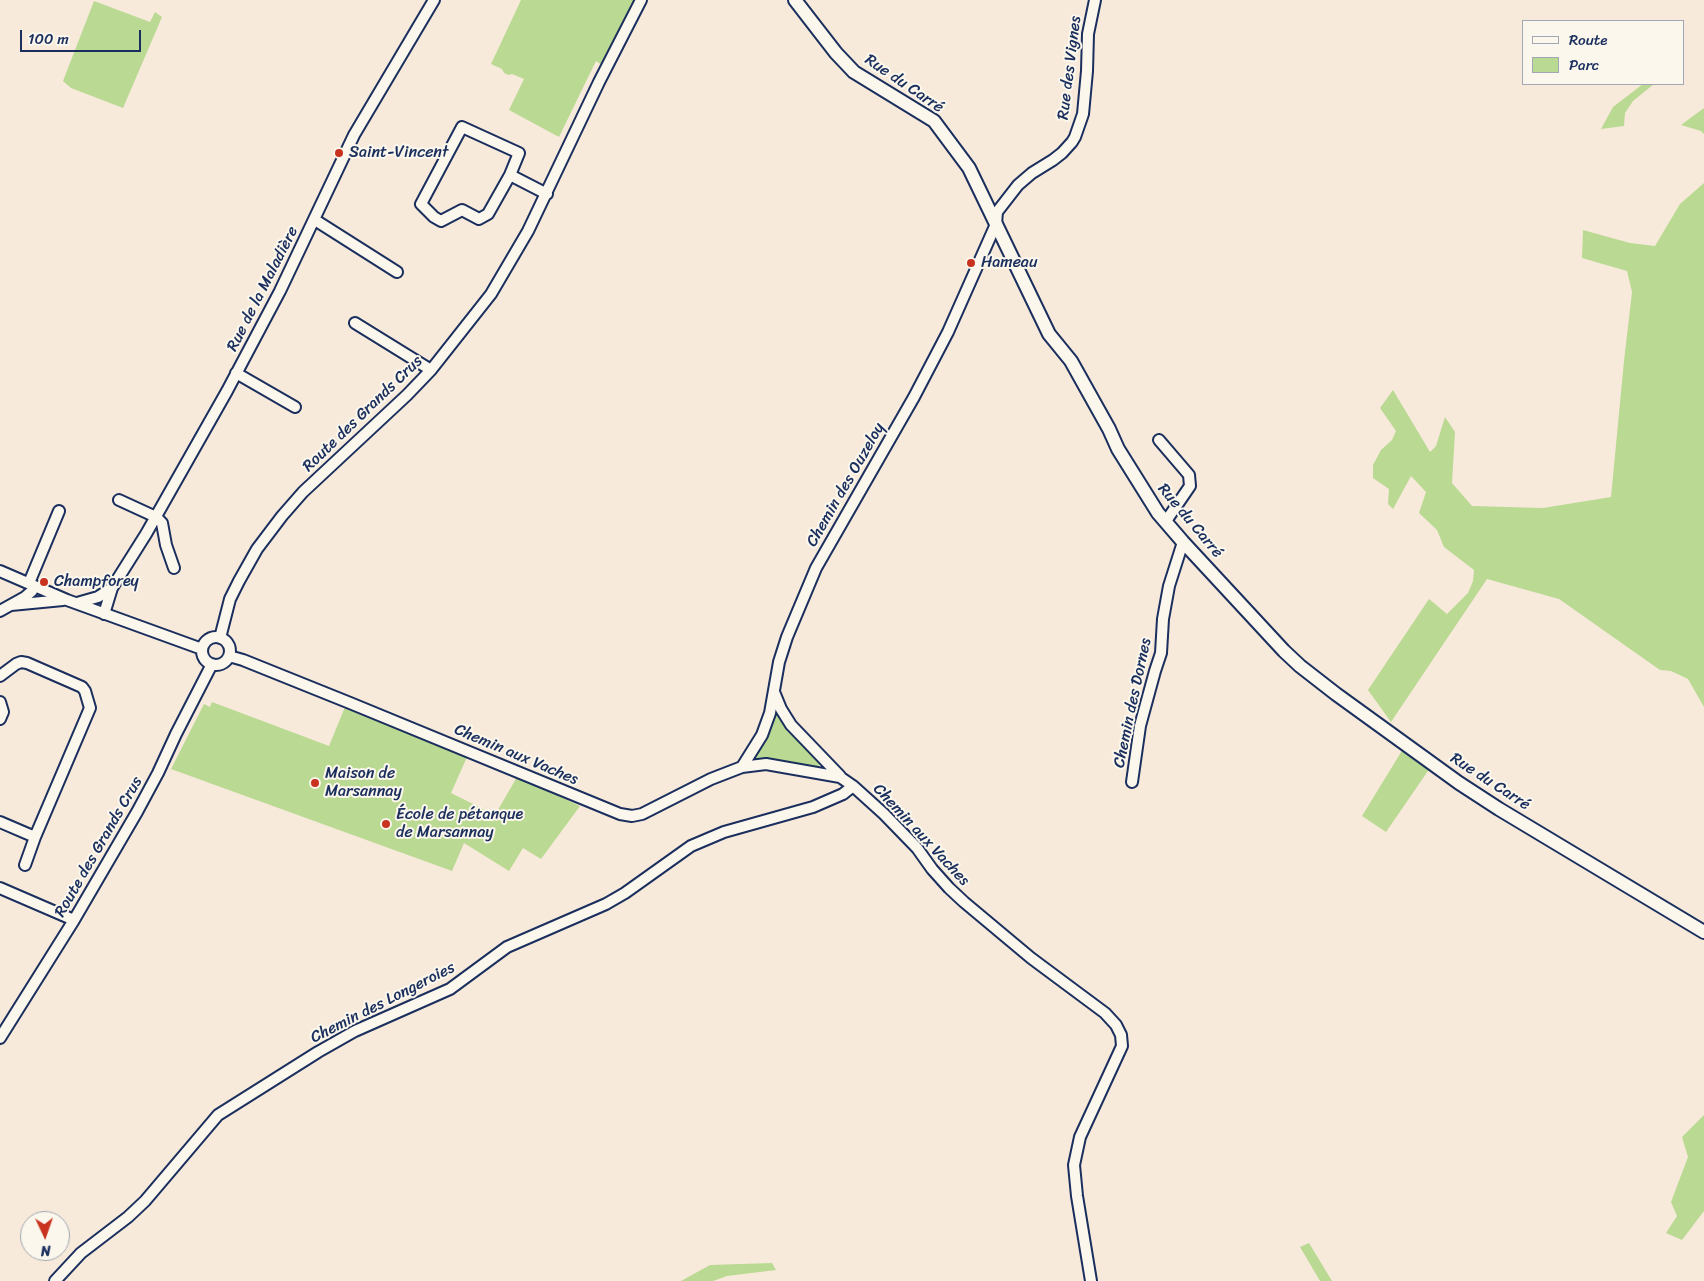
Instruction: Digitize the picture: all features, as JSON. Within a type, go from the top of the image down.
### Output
[{"type":"main road","name":"Rue du Carré","points":[[796,0],[836,53],[854,72],[934,121],[969,168],[1049,334],[1071,362],[1118,450],[1158,513],[1284,651],[1336,694],[1459,783],[1704,932]]},
{"type":"street","name":"Rue de la Maladière","points":[[100,612],[112,588],[156,517],[280,291],[354,135],[434,0]]},
{"type":"street","name":"Route des Grands Crus","points":[[220,638],[230,599],[239,581],[257,549],[282,516],[303,492],[382,420],[431,370],[491,294],[528,231],[598,82],[641,0]]},
{"type":"street","name":"Rue des Vignes","points":[[996,224],[997,212],[1018,185],[1062,153],[1075,137],[1082,114],[1087,71],[1088,34],[1094,0]]},
{"type":"street","points":[[462,127],[519,153],[510,175],[488,214],[479,219],[462,210],[441,221],[421,204],[462,127]]},
{"type":"street","points":[[510,175],[546,194]]},
{"type":"street","points":[[315,220],[397,272]]},
{"type":"street","name":"Chemin des Ouzeloy","points":[[742,767],[762,735],[770,713],[779,662],[787,637],[816,568],[948,332],[996,224]]},
{"type":"street","points":[[356,323],[431,370]]},
{"type":"street","points":[[236,373],[295,407]]},
{"type":"street","points":[[1159,440],[1189,475],[1190,486],[1166,521]]},
{"type":"street","points":[[118,500],[156,517],[162,523],[166,546],[174,568]]},
{"type":"street","points":[[0,611],[29,594],[35,586],[59,512]]},
{"type":"street","name":"Chemin des Dornes","points":[[1132,782],[1140,726],[1161,653],[1163,619],[1169,586],[1183,542]]},
{"type":"street","points":[[0,571],[100,612],[202,649]]},
{"type":"street","points":[[35,586],[43,601]]},
{"type":"street","name":"Rue de la Maladière","points":[[72,601],[98,597],[112,588]]},
{"type":"street","points":[[98,597],[100,612]]},
{"type":"street","points":[[11,606],[43,601],[72,601]]},
{"type":"street","points":[[210,638],[220,638],[229,645],[229,656],[223,663],[212,664],[204,657],[202,649],[210,638]]},
{"type":"street","name":"Chemin aux Vaches","points":[[229,656],[244,660],[350,702],[620,814],[632,816],[642,814],[711,779],[742,767],[766,764],[840,776],[884,814],[917,848],[943,881],[964,902],[1032,958],[1105,1013],[1116,1025],[1121,1035],[1122,1046],[1080,1137],[1074,1165],[1077,1196],[1092,1281]]},
{"type":"street","points":[[0,676],[16,664],[21,662],[27,663],[82,687],[90,704],[25,865]]},
{"type":"street","name":"Route des Grands Crus","points":[[0,1038],[74,920],[158,774],[212,664]]},
{"type":"street","points":[[774,691],[791,725],[840,776]]},
{"type":"street","points":[[0,702],[3,712],[0,719]]},
{"type":"street","name":"Chemin des Longeroies","points":[[55,1281],[81,1253],[128,1217],[145,1201],[218,1115],[318,1052],[355,1032],[450,988],[507,947],[606,904],[625,893],[691,846],[724,832],[813,807],[843,794],[853,786]]},
{"type":"street","points":[[0,822],[35,837]]},
{"type":"street","points":[[0,888],[74,920]]},
{"type":"green space","points":[[521,0],[636,0],[602,65],[596,61],[559,137],[509,110],[524,79],[504,73],[502,69],[491,64]]},
{"type":"green space","points":[[94,1],[150,22],[155,12],[162,17],[123,108],[71,88],[63,81]]},
{"type":"green space","points":[[1642,85],[1653,85],[1633,101],[1625,113],[1624,126],[1601,129],[1613,107]]},
{"type":"green space","points":[[1704,108],[1704,134],[1701,131],[1681,125]]},
{"type":"green space","points":[[1704,183],[1704,707],[1688,679],[1671,671],[1660,670],[1559,599],[1487,579],[1391,722],[1368,690],[1429,599],[1447,614],[1468,593],[1473,581],[1474,570],[1444,547],[1437,530],[1419,513],[1426,492],[1411,476],[1393,509],[1388,504],[1389,489],[1373,478],[1373,465],[1381,450],[1392,440],[1396,431],[1380,408],[1393,390],[1430,452],[1436,446],[1445,417],[1455,432],[1452,483],[1472,506],[1543,508],[1611,497],[1632,292],[1627,271],[1582,258],[1583,230],[1630,243],[1655,246],[1680,204]]},
{"type":"green space","points":[[212,702],[329,746],[345,707],[467,757],[451,793],[495,815],[517,777],[580,806],[541,859],[523,848],[509,871],[464,843],[452,871],[171,769],[204,704],[210,707]]},
{"type":"green space","points":[[776,712],[791,733],[822,763],[817,767],[775,761],[756,761],[753,759]]},
{"type":"green space","points":[[1403,749],[1430,768],[1386,832],[1362,816]]},
{"type":"green space","points":[[1704,1115],[1704,1211],[1682,1240],[1666,1233],[1677,1216],[1671,1202],[1688,1157],[1682,1137]]},
{"type":"green space","points":[[1309,1243],[1332,1281],[1320,1281],[1300,1247]]},
{"type":"green space","points":[[772,1263],[776,1270],[727,1276],[713,1281],[681,1281],[710,1265]]},
{"type":"place","name":"Saint-Vincent","points":[[339,153]]},
{"type":"place","name":"Hameau","points":[[971,263]]},
{"type":"place","name":"Champforey","points":[[44,582]]},
{"type":"place","name":"Maison de Marsannay","points":[[315,783]]},
{"type":"place","name":"École de pétanque de Marsannay","points":[[386,824]]}]
